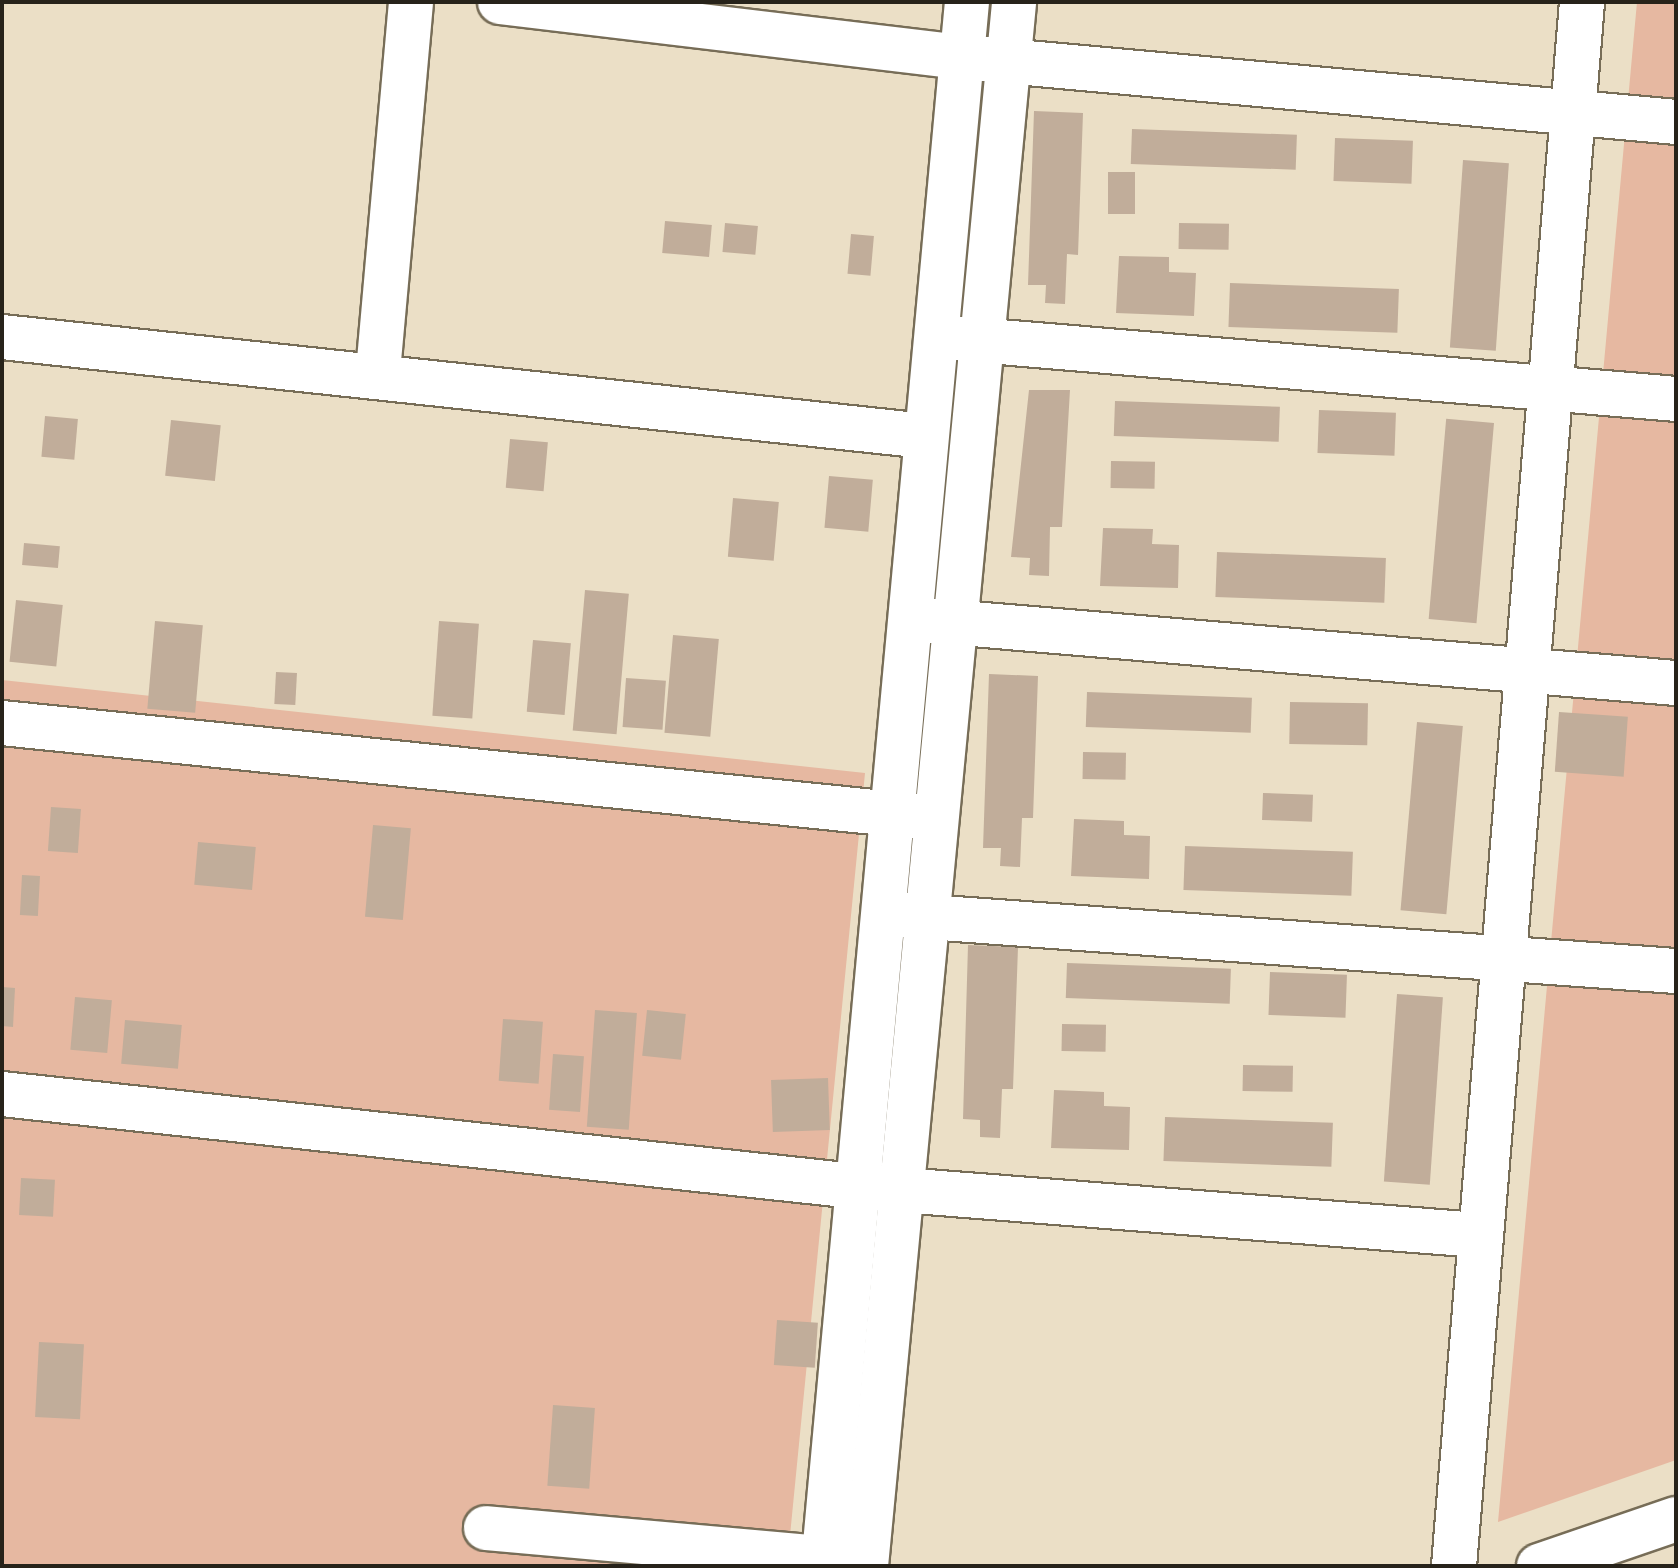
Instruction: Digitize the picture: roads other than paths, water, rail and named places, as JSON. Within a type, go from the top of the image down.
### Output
[{"type":"street","points":[[378,372],[411,2]]},
{"type":"street","points":[[500,2],[961,57],[1676,122]]},
{"type":"street","points":[[907,915],[894,817],[932,336],[967,2]]},
{"type":"street","points":[[486,1528],[838,1563],[882,1189],[907,915],[937,817],[1014,2]]},
{"type":"street","points":[[1454,1566],[1582,2]]},
{"type":"street","points":[[932,336],[1676,399]]},
{"type":"street","points":[[2,337],[378,372],[925,436]]},
{"type":"street","points":[[910,619],[1676,683]]},
{"type":"street","points":[[2,723],[894,817],[937,817]]},
{"type":"street","points":[[907,915],[1676,971]]},
{"type":"street","points":[[2,1094],[882,1189],[1479,1235]]},
{"type":"street","points":[[1539,1566],[1676,1519]]}]
